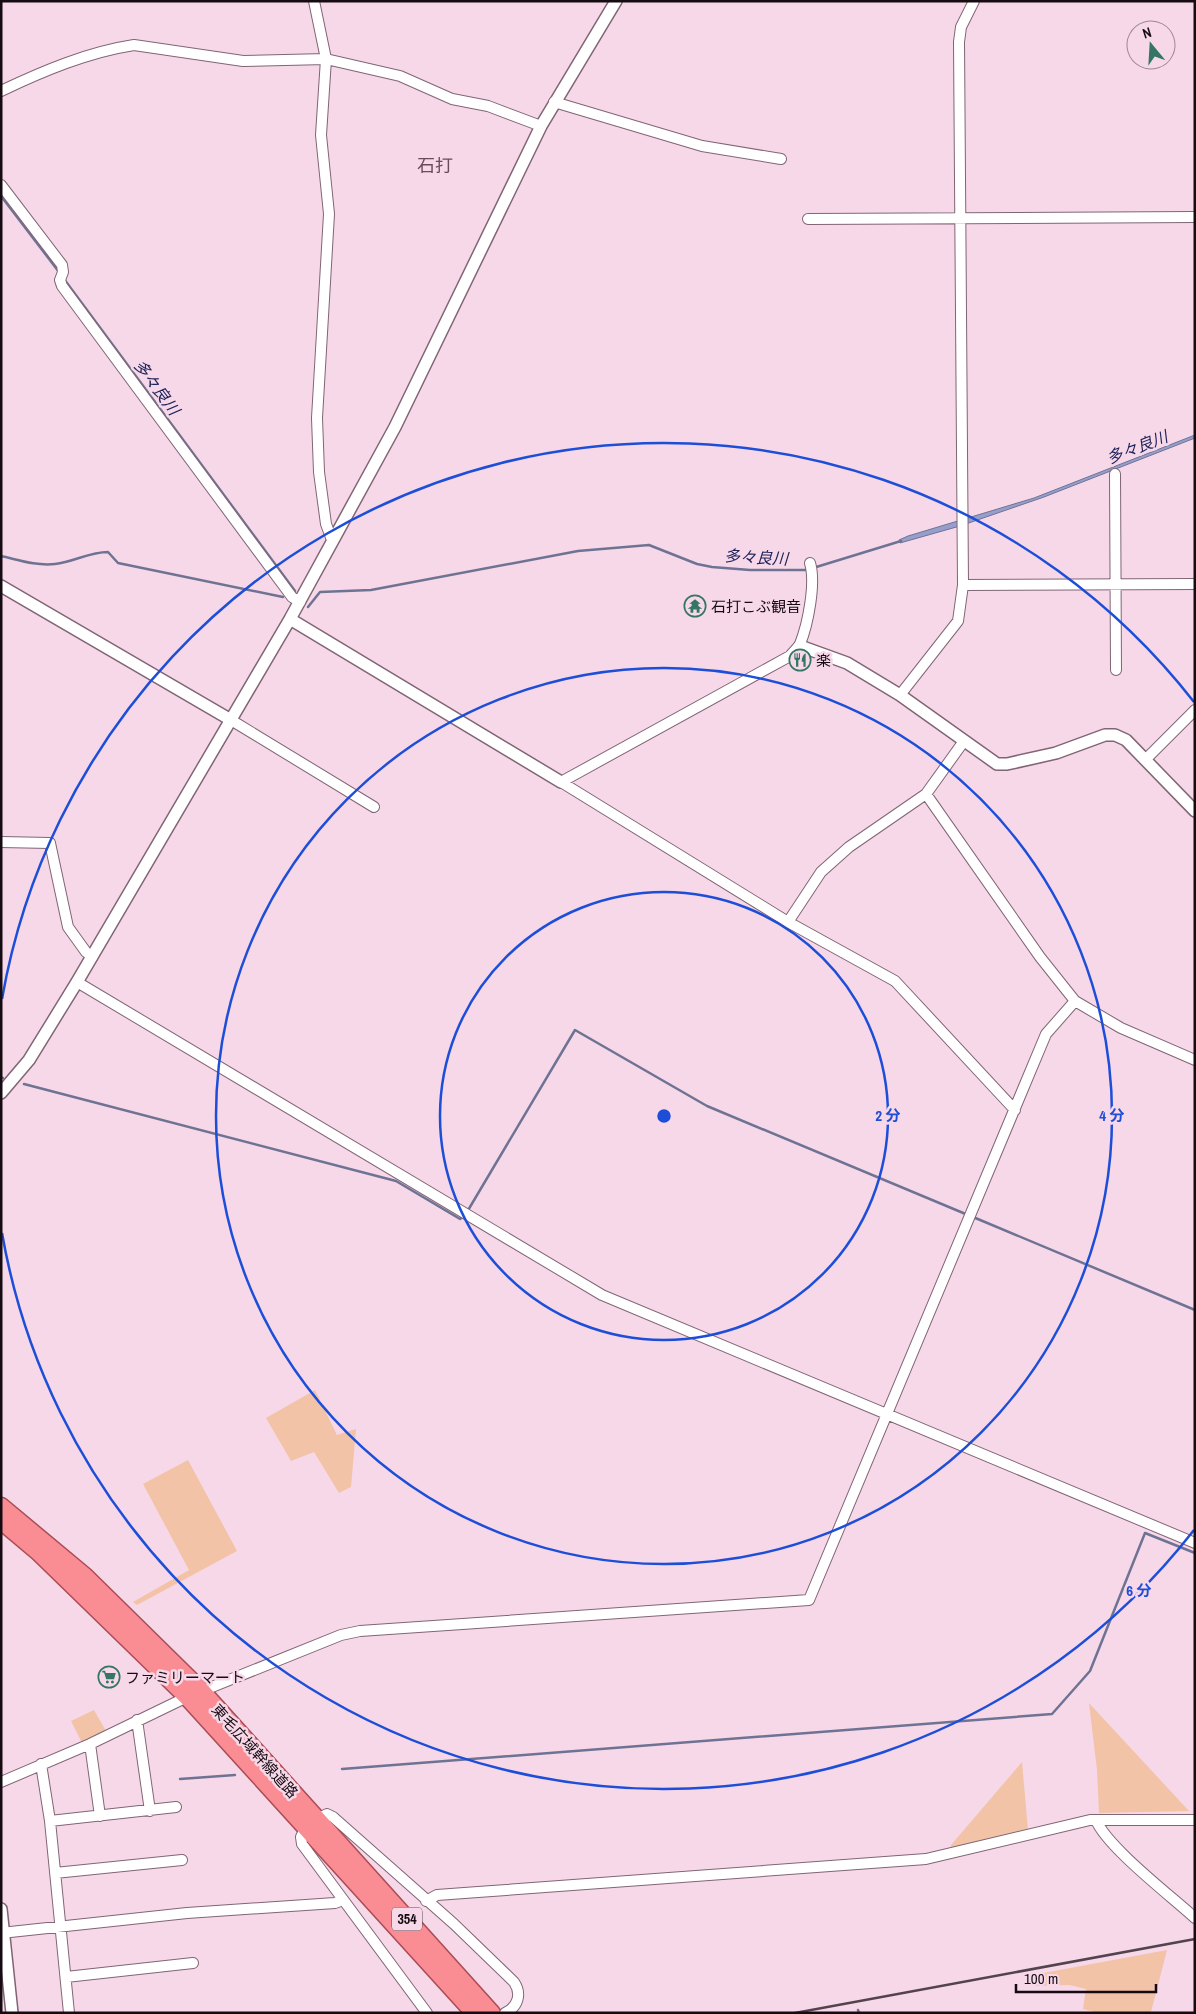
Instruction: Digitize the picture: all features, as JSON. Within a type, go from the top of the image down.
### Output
[{"type":"highway","name":"東毛広域幹線道路","points":[[1,1506],[85,1576],[311,1823],[474,2013]]},
{"type":"highway","name":"東毛広域幹線道路","points":[[1,1522],[38,1552],[195,1694]]},
{"type":"highway","name":"東毛広域幹線道路","points":[[311,1823],[492,2013]]},
{"type":"street","points":[[314,1],[326,59],[321,135],[329,214],[317,418],[319,472],[326,524],[332,540]]},
{"type":"street","points":[[1,1093],[29,1060],[77,982],[300,602],[395,427],[540,126],[616,1]]},
{"type":"street","points":[[900,695],[958,621],[963,585],[959,42],[961,27],[974,1]]},
{"type":"street","points":[[1,91],[45,71],[119,47],[134,45],[243,60],[326,59],[400,76],[452,99],[488,106],[540,126]]},
{"type":"street","points":[[554,102],[702,146],[780,159]]},
{"type":"street","points":[[1,185],[62,265],[63,272],[60,280],[62,286],[292,597],[300,602]]},
{"type":"street","points":[[808,219],[1195,217]]},
{"type":"street","points":[[1115,474],[1116,670]]},
{"type":"street","points":[[561,782],[790,656],[800,646],[808,613],[813,573],[810,563]]},
{"type":"street","points":[[963,585],[1195,584]]},
{"type":"street","points":[[1,586],[232,720],[374,807]]},
{"type":"street","points":[[290,619],[561,782],[788,922],[895,981],[1015,1110]]},
{"type":"street","points":[[800,646],[847,663],[900,695],[997,764],[1007,764],[1056,753],[1105,735],[1115,735],[1126,740],[1195,811]]},
{"type":"street","points":[[1146,760],[1195,710]]},
{"type":"street","points":[[788,922],[821,872],[849,847],[926,794],[964,741]]},
{"type":"street","points":[[926,794],[1040,957],[1075,1001],[1121,1028],[1195,1060]]},
{"type":"street","points":[[1,842],[50,843],[68,927],[86,952],[92,956]]},
{"type":"street","points":[[77,982],[602,1295],[1195,1543]]},
{"type":"street","points":[[1,1782],[90,1744],[195,1694],[341,1635],[360,1631],[809,1600],[1046,1034],[1075,1001]]},
{"type":"street","points":[[137,1720],[150,1811]]},
{"type":"street","points":[[90,1744],[100,1816]]},
{"type":"street","points":[[41,1764],[50,1821],[69,2013]]},
{"type":"street","points":[[50,1821],[176,1807]]},
{"type":"street","points":[[427,2013],[302,1844],[300,1837],[311,1823],[327,1814],[334,1817],[454,1924],[514,1982],[518,1993],[518,2001],[513,2008],[505,2013]]},
{"type":"street","points":[[426,1901],[437,1895],[470,1892],[926,1859],[1096,1820],[1195,1820]]},
{"type":"street","points":[[1096,1820],[1099,1828],[1129,1860],[1195,1918]]},
{"type":"street","points":[[55,1873],[182,1860]]},
{"type":"street","points":[[2,1933],[187,1913],[335,1903],[343,1900]]},
{"type":"street","points":[[1,1910],[12,2013]]},
{"type":"street","points":[[66,1977],[193,1964]]},
{"type":"shaded area","points":[[315,1390],[337,1435],[356,1429],[351,1487],[339,1493],[314,1452],[291,1461],[266,1418]]},
{"type":"shaded area","points":[[188,1460],[237,1551],[137,1605],[133,1602],[189,1570],[143,1484]]},
{"type":"shaded area","points":[[1089,1703],[1189,1811],[1099,1813],[1097,1770]]},
{"type":"shaded area","points":[[94,1710],[106,1731],[82,1743],[71,1721]]},
{"type":"shaded area","points":[[1022,1762],[1028,1830],[951,1850],[951,1845]]},
{"type":"shaded area","points":[[1167,1950],[1151,2012],[1153,2013],[1100,2013],[1083,2009],[1086,1989],[1069,1985],[1035,1986],[1027,1976]]},
{"type":"water","points":[[1195,435],[1195,438],[1044,497],[960,526],[900,543],[899,540],[908,536],[1034,498]]},
{"type":"waterway","name":"多々良川","points":[[1,196],[59,272]]},
{"type":"waterway","name":"多々良川","points":[[64,279],[295,591]]},
{"type":"waterway","name":"多々良川","points":[[813,568],[901,541]]},
{"type":"waterway","name":"多々良川","points":[[308,607],[320,592],[371,590],[578,551],[649,545],[697,564],[712,567],[750,570],[808,570]]},
{"type":"waterway","points":[[1,556],[48,564],[62,563],[101,552],[108,552],[118,563],[283,597]]},
{"type":"waterway","points":[[467,1212],[575,1030],[707,1106],[968,1215]]},
{"type":"waterway","points":[[24,1084],[396,1181],[460,1219],[464,1216]]},
{"type":"waterway","points":[[973,1217],[1195,1310]]},
{"type":"waterway","points":[[342,1769],[1052,1714],[1090,1671],[1145,1533],[1195,1553]]},
{"type":"waterway","points":[[180,1779],[235,1775]]},
{"type":"railway","points":[[795,2013],[1195,1939]]},
{"type":"place","name":"石打こぶ観音","points":[[695,606]]},
{"type":"place","name":"楽","points":[[800,660]]},
{"type":"place","name":"ファミリーマート","points":[[109,1677]]},
{"type":"district","name":"石打","points":[[435,165]]}]
